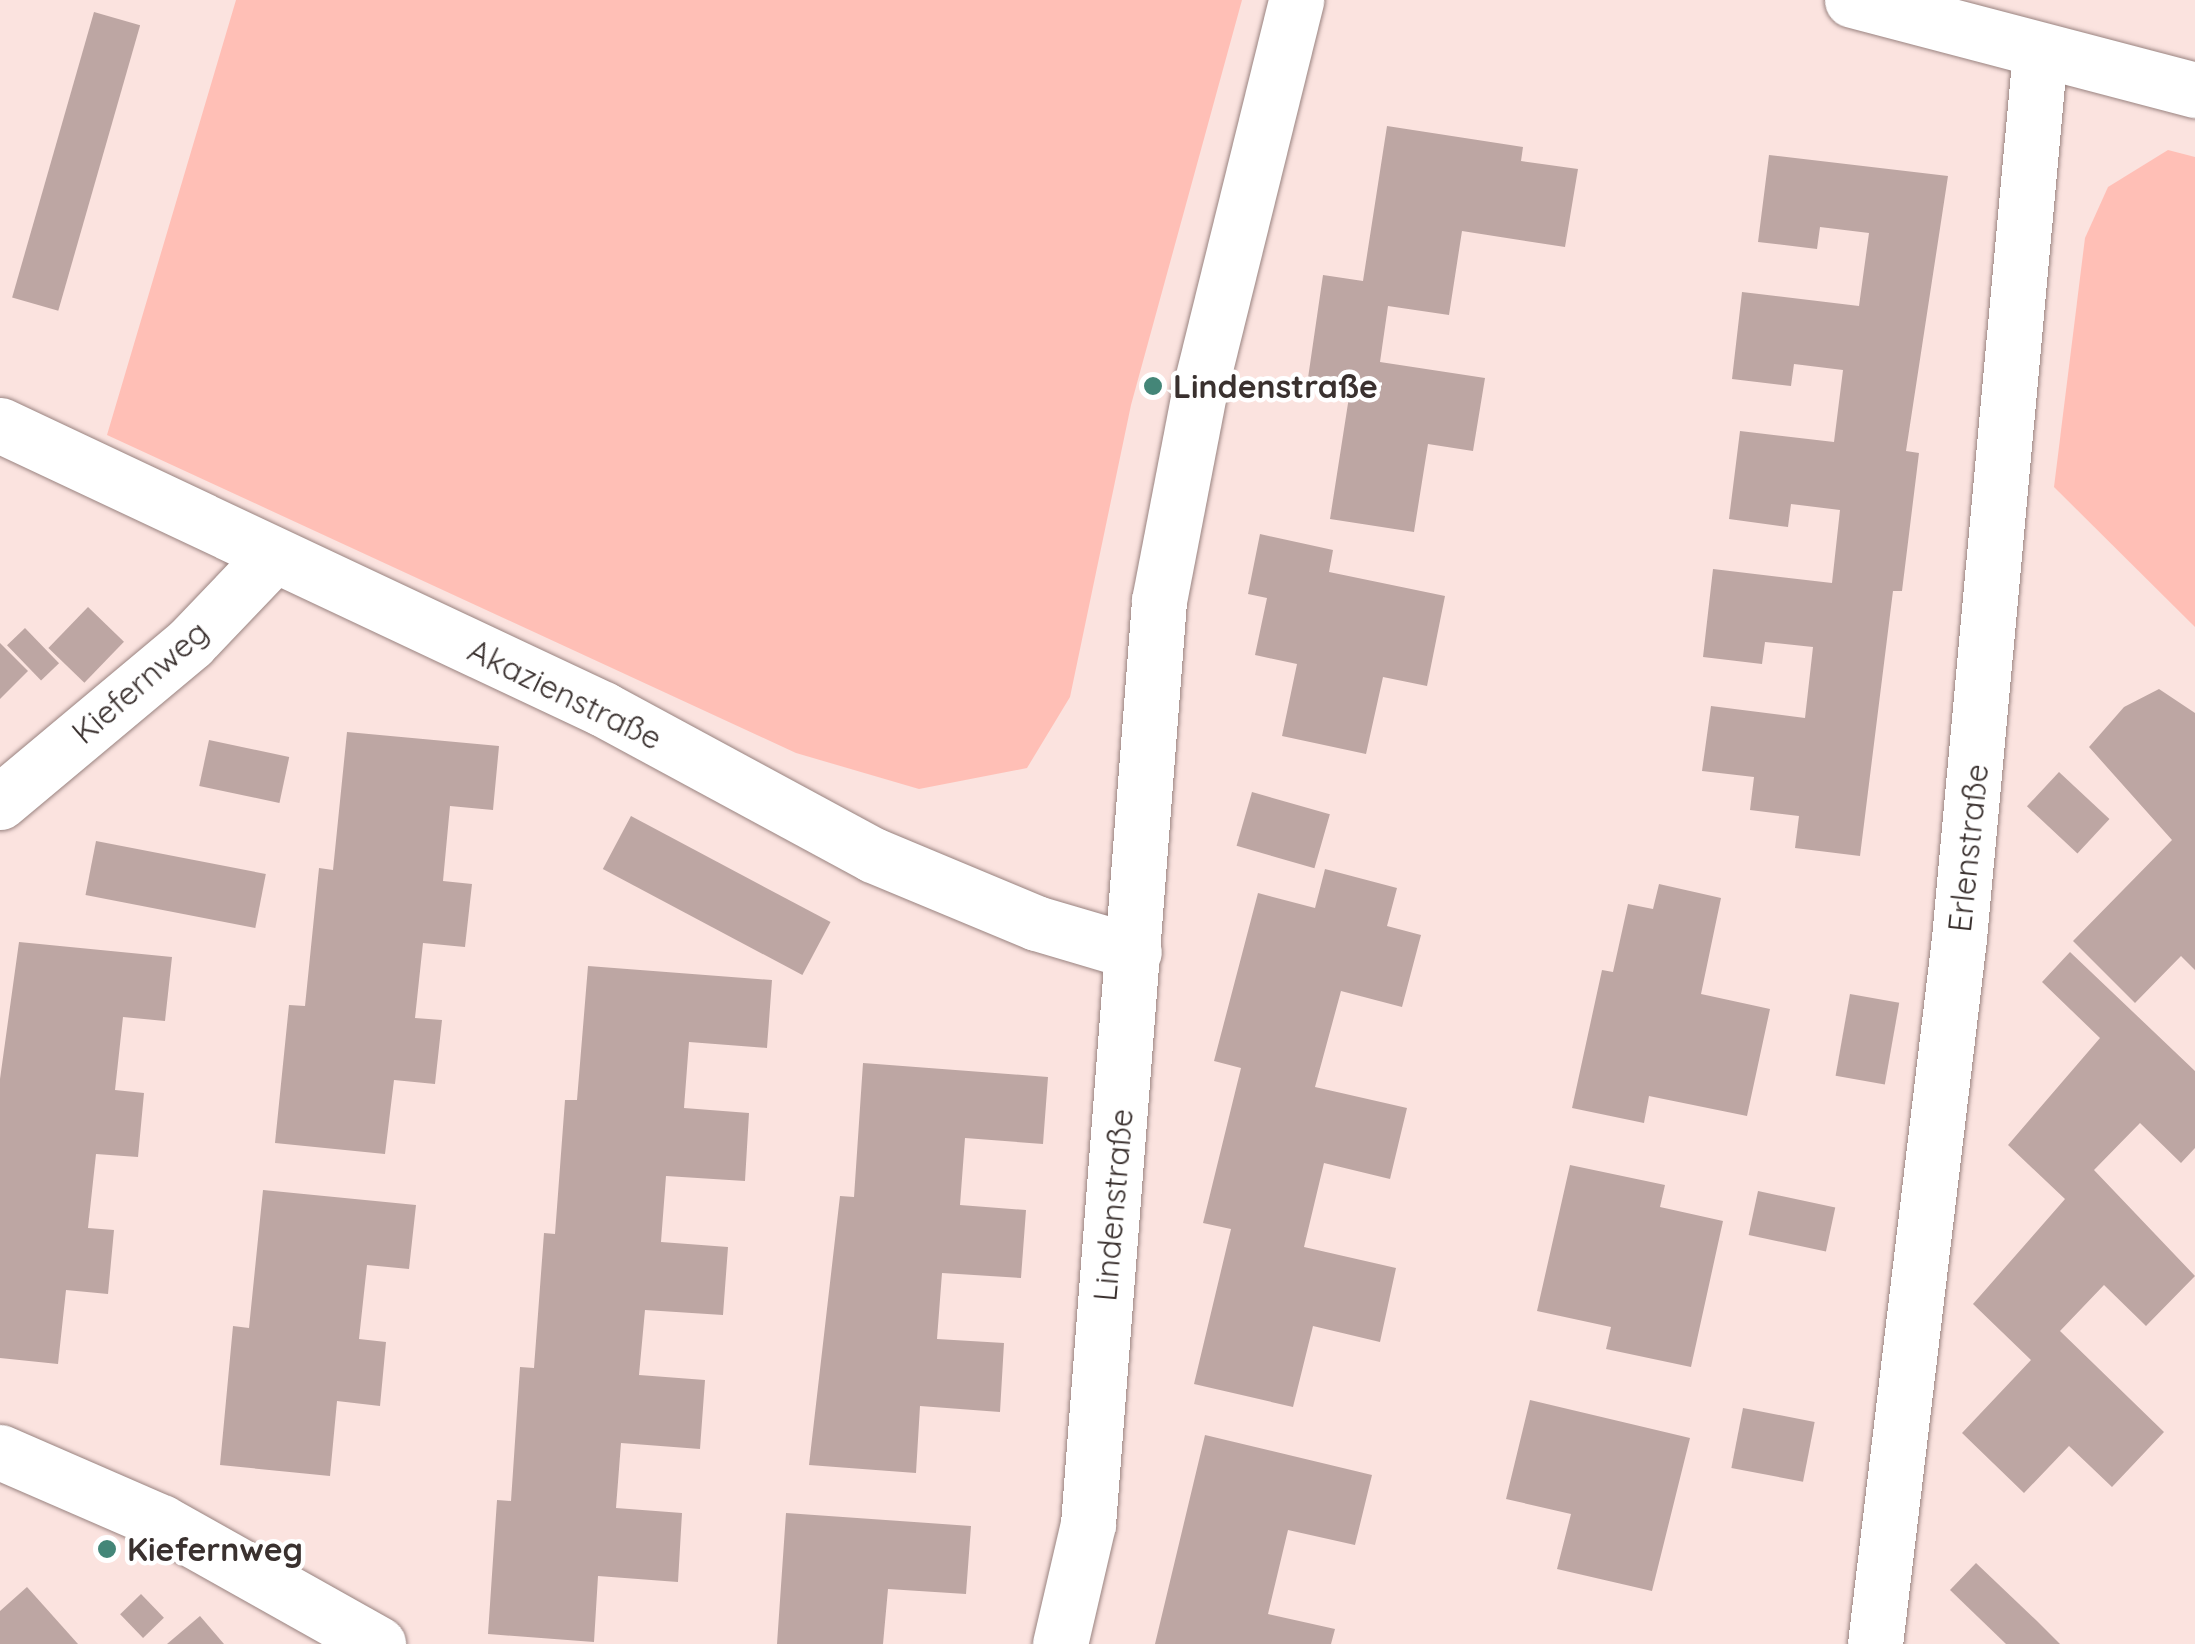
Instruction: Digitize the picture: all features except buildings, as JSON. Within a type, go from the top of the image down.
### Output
[{"type":"street","name":"Lindenstraße","points":[[1060,1644],[1088,1524],[1159,601],[1199,393],[1296,0]]},
{"type":"street","points":[[1852,0],[2195,90]]},
{"type":"street","name":"Erlenstraße","points":[[1875,1644],[1958,938],[2040,50]]},
{"type":"street","name":"Akazienstraße","points":[[0,425],[604,709],[874,855],[1036,923],[1134,952]]},
{"type":"street","name":"Kiefernweg","points":[[0,802],[190,642],[273,556]]},
{"type":"street","points":[[0,1452],[161,1522],[378,1644]]},
{"type":"shaded area","points":[[236,0],[1242,0],[1131,405],[1070,697],[1027,768],[919,789],[796,753],[107,435]]},
{"type":"shaded area","points":[[2168,150],[2195,157],[2195,627],[2054,487],[2085,238],[2108,187]]},
{"type":"place","name":"Lindenstraße","points":[[1153,386]]},
{"type":"place","name":"Kiefernweg","points":[[107,1549]]}]
